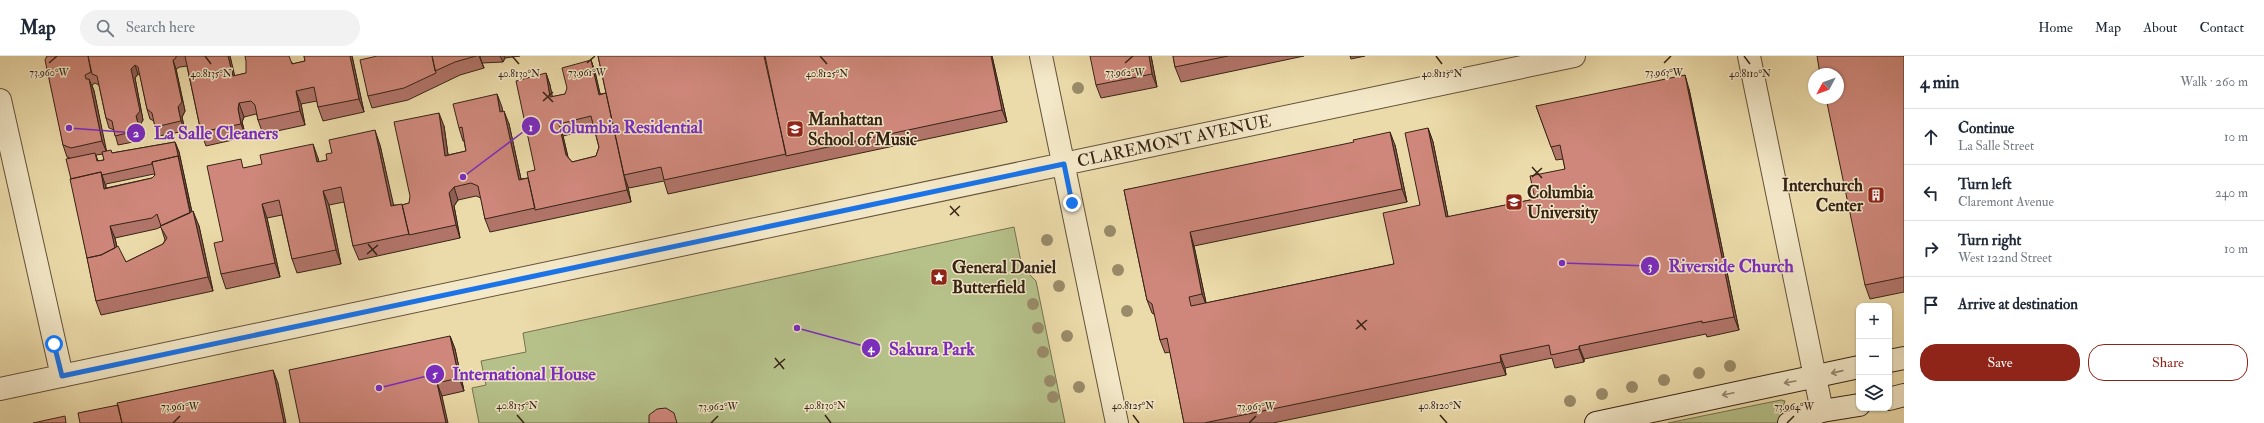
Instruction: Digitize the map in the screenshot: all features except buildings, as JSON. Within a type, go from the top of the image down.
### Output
[{"type":"street","points":[[1041,56],[1117,423]]},
{"type":"street","name":"CLAREMONT AVENUE","points":[[0,389],[1574,56]]},
{"type":"street","points":[[1749,56],[1822,411]]},
{"type":"street","points":[[0,100],[62,376]]},
{"type":"street","points":[[1892,360],[1904,358]]},
{"type":"street","points":[[1596,423],[1856,368]]},
{"type":"street","points":[[1892,398],[1904,396]]},
{"type":"street","points":[[1789,423],[1822,411],[1856,405]]},
{"type":"green space","points":[[1014,227],[1022,267],[1036,281],[1065,423],[479,423],[472,388],[486,385],[481,361],[526,352],[523,333]]},
{"type":"green space","points":[[1781,400],[1785,401],[1783,407],[1786,423],[1668,423]]},
{"type":"place","name":"La Salle Cleaners","points":[[69,128]]},
{"type":"place","name":"Manhattan School of Music","points":[[795,129]]},
{"type":"place","name":"Columbia Residential","points":[[463,177]]},
{"type":"place","name":"Interchurch Center","points":[[1876,195]]},
{"type":"place","name":"Columbia University","points":[[1514,202]]},
{"type":"place","name":"Riverside Church","points":[[1562,263]]},
{"type":"place","name":"General Daniel Butterfield","points":[[939,277]]},
{"type":"place","name":"Sakura Park","points":[[797,328]]},
{"type":"place","name":"International House","points":[[379,388]]},
{"type":"route","points":[[54,344],[62,376],[1064,164],[1072,203]]}]
